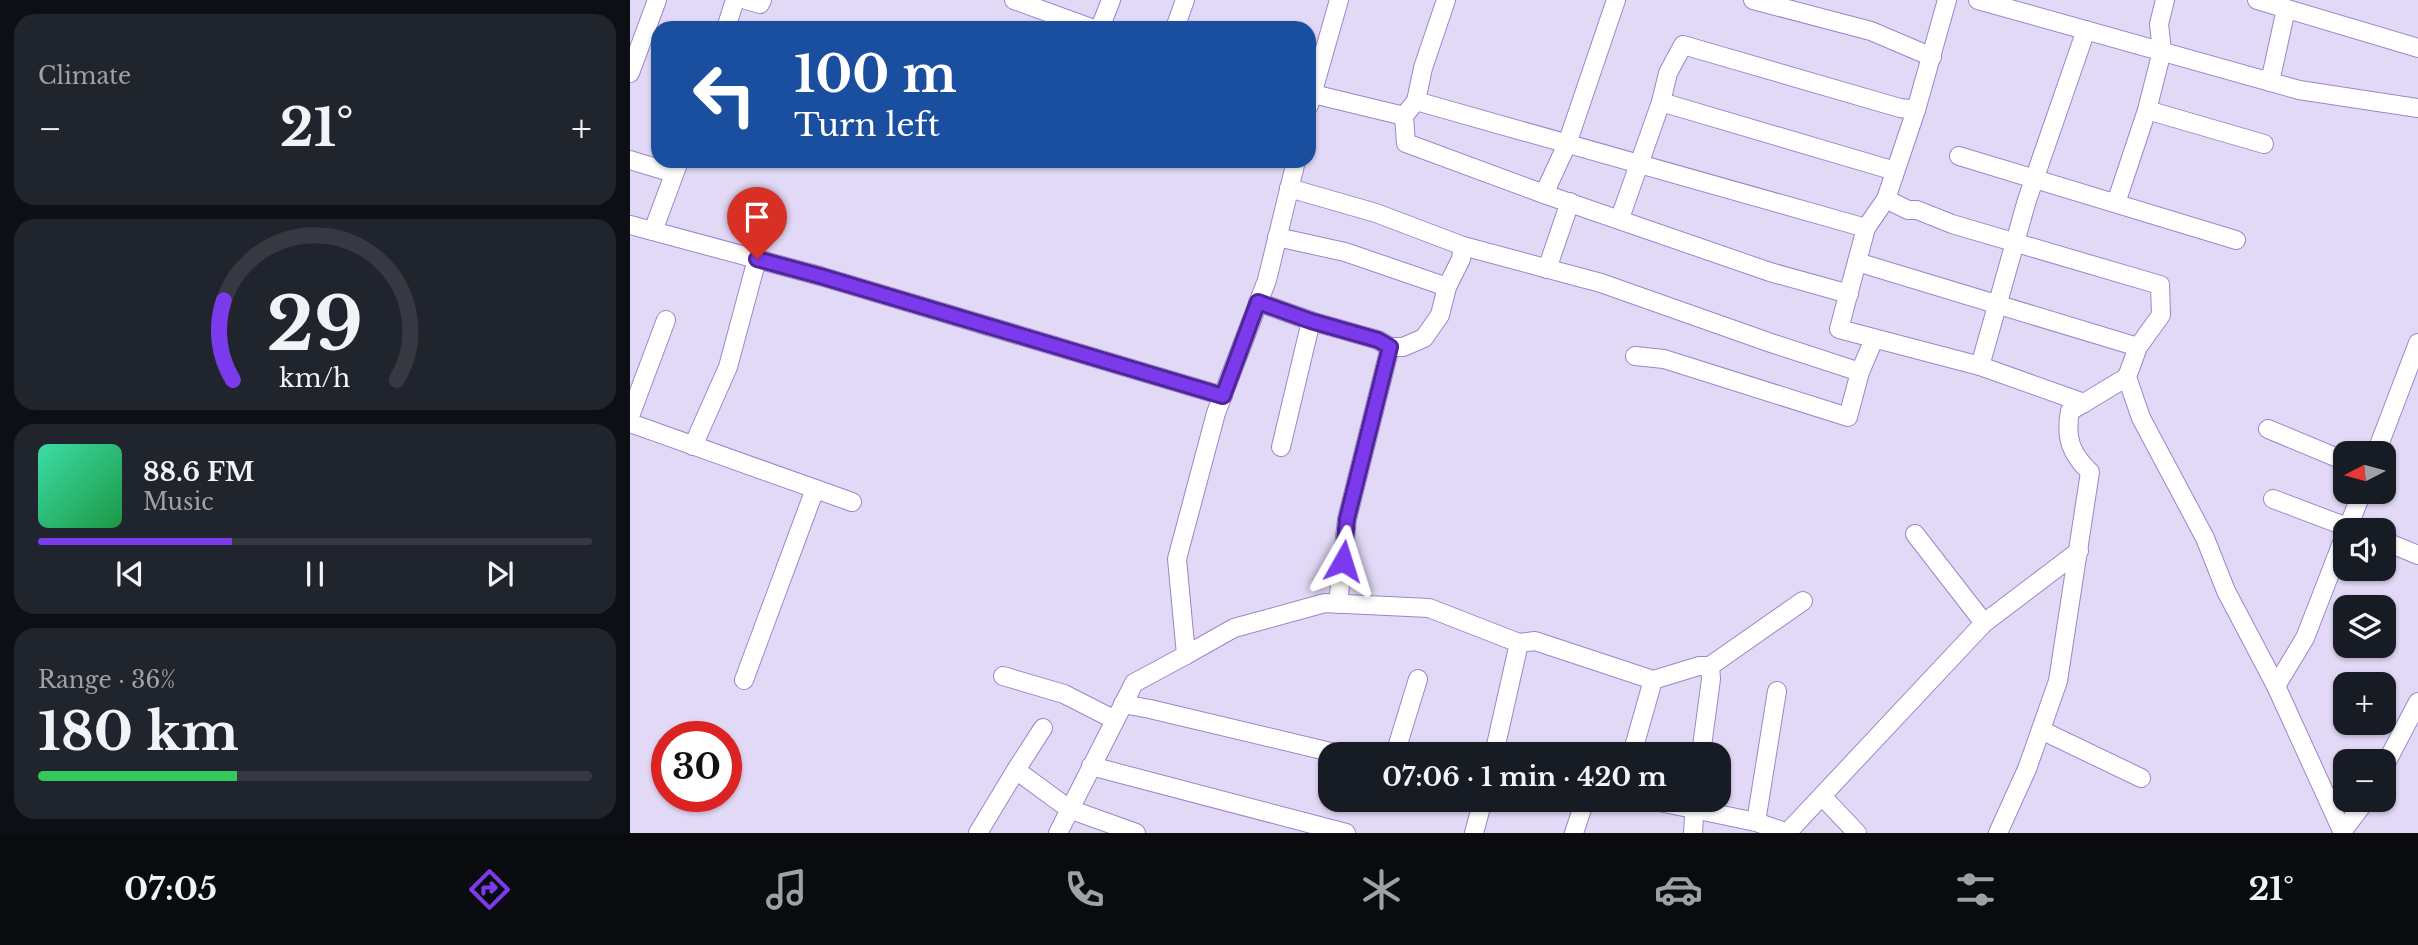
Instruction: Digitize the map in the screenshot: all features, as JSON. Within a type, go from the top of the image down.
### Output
[{"type":"street","points":[[630,73],[657,0]]},
{"type":"street","points":[[728,21],[735,0]]},
{"type":"street","points":[[746,0],[761,4],[762,0]]},
{"type":"street","points":[[1014,0],[1047,6],[1077,21]]},
{"type":"street","points":[[1103,21],[1111,0]]},
{"type":"street","points":[[1178,21],[1185,0]]},
{"type":"street","points":[[1316,77],[1339,0]]},
{"type":"street","points":[[1446,0],[1423,68],[1416,101],[1404,116],[1406,142],[1544,194],[1620,218],[1769,272],[1849,293]]},
{"type":"street","points":[[1544,194],[1567,144],[1616,0]]},
{"type":"street","points":[[1753,0],[1871,31],[1932,57]]},
{"type":"street","points":[[1947,0],[1916,110],[1886,199],[1866,228],[1839,330],[1980,366],[2084,403]]},
{"type":"street","points":[[1978,0],[2031,7],[2086,30],[2299,90],[2418,107]]},
{"type":"street","points":[[2116,203],[2147,110],[2162,51],[2159,24],[2165,0]]},
{"type":"street","points":[[2258,0],[2418,48]]},
{"type":"street","points":[[2270,82],[2286,9]]},
{"type":"street","points":[[1980,366],[2034,178],[2086,30]]},
{"type":"street","points":[[1620,218],[1661,102],[1668,73],[1683,45],[1900,108],[1916,110]]},
{"type":"street","points":[[1316,98],[1404,116]]},
{"type":"street","points":[[1416,101],[1866,228]]},
{"type":"street","points":[[1661,102],[1895,171]]},
{"type":"street","points":[[2147,110],[2263,144]]},
{"type":"street","points":[[1959,156],[2236,240]]},
{"type":"street","points":[[630,160],[651,163]]},
{"type":"street","points":[[653,232],[676,168]]},
{"type":"street","points":[[1185,655],[1177,559],[1223,396],[1267,280],[1294,168]]},
{"type":"street","points":[[1289,188],[1376,213],[1463,246],[1601,283],[1860,372]]},
{"type":"street","points":[[1886,199],[1952,224],[2160,285],[2161,315],[2138,347],[2127,377],[2070,411],[2067,428],[2075,458],[2090,472],[2058,681],[2027,769],[1998,833]]},
{"type":"street","points":[[1547,269],[1570,202]]},
{"type":"street","points":[[631,228],[820,276],[1223,396]]},
{"type":"street","points":[[1277,237],[1345,252],[1447,287]]},
{"type":"street","points":[[1258,302],[1311,321],[1378,340],[1390,347],[1403,347],[1424,338],[1440,315],[1447,287],[1461,259],[1463,246]]},
{"type":"street","points":[[693,446],[728,367],[757,259]]},
{"type":"street","points":[[1857,262],[2138,347]]},
{"type":"street","points":[[630,416],[666,320]]},
{"type":"street","points":[[1281,447],[1311,321]]},
{"type":"street","points":[[1635,356],[1664,359],[1848,417],[1860,372],[1874,339]]},
{"type":"street","points":[[2381,441],[2417,346]]},
{"type":"street","points":[[1338,604],[1347,519],[1390,347]]},
{"type":"street","points":[[2127,377],[2141,418],[2205,538],[2226,591],[2276,686],[2343,832],[2357,812]]},
{"type":"street","points":[[630,424],[852,502]]},
{"type":"street","points":[[2268,429],[2333,456]]},
{"type":"street","points":[[744,680],[816,489]]},
{"type":"street","points":[[2273,499],[2333,524]]},
{"type":"street","points":[[1915,534],[1984,623]]},
{"type":"street","points":[[2396,546],[2418,555]]},
{"type":"street","points":[[1722,812],[1787,833],[1984,623],[2079,551]]},
{"type":"street","points":[[2276,686],[2305,638],[2333,570]]},
{"type":"street","points":[[1058,833],[1134,683],[1234,628],[1325,603],[1429,608],[1520,643],[1535,641],[1653,680],[1699,666],[1710,666],[1803,600]]},
{"type":"street","points":[[1497,742],[1520,643]]},
{"type":"street","points":[[1703,742],[1711,679],[1710,666]]},
{"type":"street","points":[[1003,676],[1119,712],[1150,709],[1318,749]]},
{"type":"street","points":[[1399,742],[1418,679]]},
{"type":"street","points":[[1635,742],[1653,680]]},
{"type":"street","points":[[1756,822],[1777,691]]},
{"type":"street","points":[[2393,749],[2418,702]]},
{"type":"street","points":[[978,833],[1043,728]]},
{"type":"street","points":[[2041,730],[2141,778]]},
{"type":"street","points":[[1091,766],[1346,833]]},
{"type":"street","points":[[1016,770],[1069,809],[1136,833]]},
{"type":"street","points":[[1822,796],[1857,833]]},
{"type":"street","points":[[1474,833],[1480,812]]},
{"type":"street","points":[[1574,833],[1581,812]]},
{"type":"street","points":[[1692,833],[1693,812]]},
{"type":"route","points":[[757,259],[1223,396],[1258,302],[1311,321],[1378,340],[1390,347],[1347,519],[1343,561]]}]
